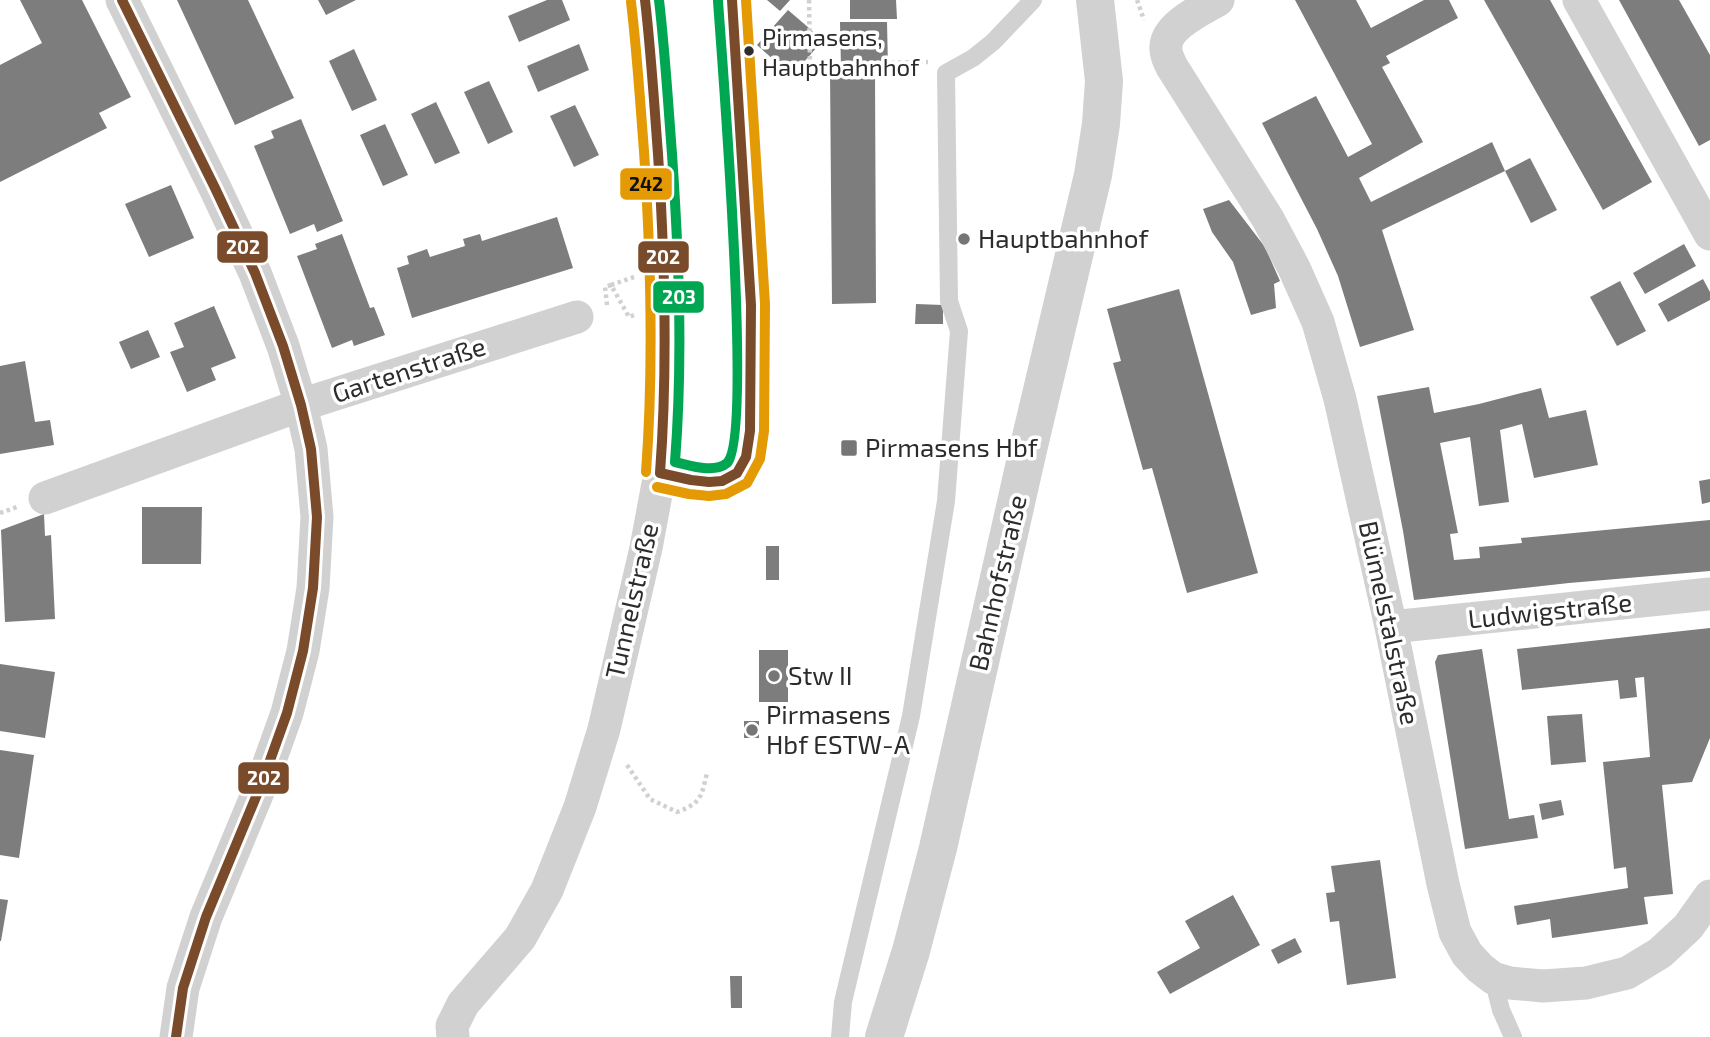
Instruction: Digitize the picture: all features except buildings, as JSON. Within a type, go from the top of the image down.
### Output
[{"type":"street","points":[[122,0],[255,273],[283,346],[311,449],[317,517],[313,588],[303,651],[287,713],[263,780],[206,917],[183,988],[176,1037]]},
{"type":"street","name":"Tunnelstraße","points":[[453,1037],[452,1026],[463,1004],[520,938],[547,890],[580,807],[604,729],[646,548],[660,473],[665,396],[664,255],[645,0]]},
{"type":"street","name":"Bahnhofstraße","points":[[884,1037],[911,951],[938,848],[1093,175],[1104,81],[1095,0]]},
{"type":"street","name":"Blümelstalstraße","points":[[1218,0],[1183,20],[1165,44],[1172,67],[1268,219],[1318,322],[1340,399],[1455,932],[1467,954],[1493,978]]},
{"type":"street","points":[[1579,0],[1710,234]]},
{"type":"street","name":"Gartenstraße","points":[[45,498],[301,405],[592,314]]},
{"type":"street","name":"Ludwigstraße","points":[[1391,628],[1710,594]]},
{"type":"street","points":[[1493,978],[1510,983],[1543,986],[1586,983],[1627,973],[1660,953],[1679,936],[1710,896]]},
{"type":"lane","points":[[660,473],[691,480],[722,481],[737,473],[746,457],[750,431],[751,305],[732,0]]},
{"type":"lane","points":[[840,1037],[843,1002],[911,716],[946,501],[959,331],[949,301],[946,74],[993,42],[1033,0]]},
{"type":"lane","points":[[1493,978],[1513,1037]]},
{"type":"path","points":[[809,0],[810,64]]},
{"type":"path","points":[[785,71],[785,64],[927,62]]},
{"type":"path","points":[[851,63],[851,71]]},
{"type":"path","points":[[592,314],[605,287],[636,276],[635,289]]},
{"type":"path","points":[[611,285],[629,317],[634,316],[635,303]]},
{"type":"path","points":[[604,729],[650,799],[677,812],[693,806],[702,794],[707,774]]},
{"type":"transit line","name":"202","points":[[122,0],[255,273],[283,346],[311,449],[317,517],[313,588],[303,651],[287,713],[263,780],[206,917],[183,988],[176,1037]]},
{"type":"transit line","name":"202","points":[[645,0],[658,154],[664,273],[665,353],[660,473],[709,482],[722,481],[737,473],[746,457],[750,431],[751,305],[732,0]]},
{"type":"transit line","name":"203","points":[[659,0],[672,154],[678,269],[679,385],[675,462],[709,468],[727,463],[734,438],[737,389],[734,245],[718,1]]},
{"type":"transit line","name":"242","points":[[657,487],[689,494],[726,494],[747,483],[760,459],[764,431],[765,304],[746,0]]},
{"type":"transit line","name":"242","points":[[631,2],[644,151],[650,271],[651,352],[646,472]]},
{"type":"place","name":"Pirmasens, Hauptbahnhof","points":[[749,51]]},
{"type":"place","name":"Hauptbahnhof","points":[[964,239]]},
{"type":"place","name":"Pirmasens Hbf","points":[[849,448]]},
{"type":"place","name":"Stw II","points":[[774,676]]},
{"type":"place","name":"Pirmasens Hbf ESTW-A","points":[[752,730]]}]
